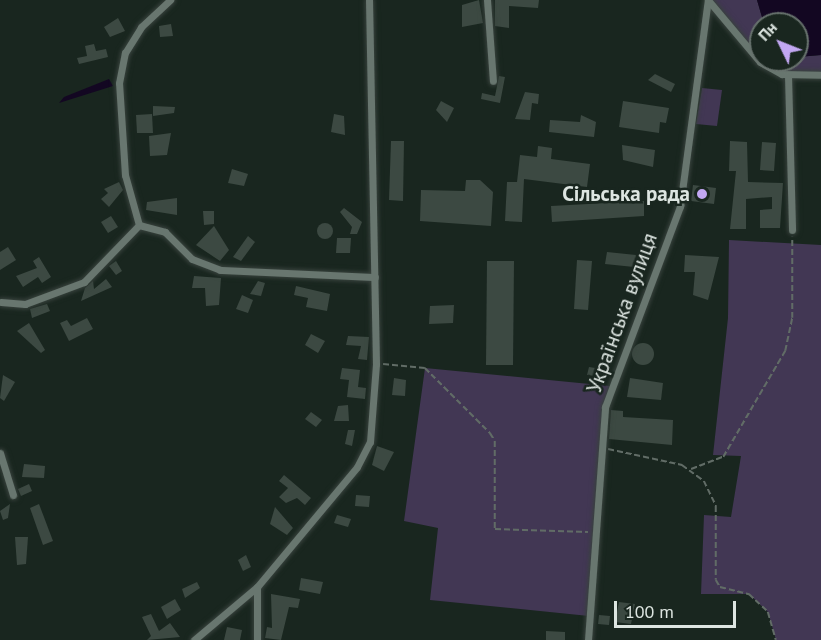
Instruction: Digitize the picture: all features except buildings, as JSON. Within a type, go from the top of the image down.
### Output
[{"type":"street","points":[[139,225],[125,175],[119,83],[125,53],[141,27],[170,0]]},
{"type":"street","points":[[194,640],[257,587],[365,455],[374,425],[375,278],[369,0]]},
{"type":"street","points":[[487,0],[493,81]]},
{"type":"street","points":[[708,0],[754,58],[788,75],[821,75]]},
{"type":"street","name":"Українська вулиця","points":[[588,640],[602,447],[610,386],[680,206],[708,0]]},
{"type":"street","points":[[788,75],[792,230]]},
{"type":"street","points":[[139,225],[165,232],[192,259],[220,270],[375,278]]},
{"type":"street","points":[[0,302],[25,304],[84,282],[139,225]]},
{"type":"street","points":[[0,453],[13,495]]},
{"type":"street","points":[[257,587],[257,640]]},
{"type":"path","points":[[602,447],[690,469],[723,457],[786,351],[792,318],[792,230]]},
{"type":"path","points":[[376,364],[425,368],[490,433],[495,441],[495,529],[595,532]]},
{"type":"path","points":[[690,469],[714,497],[716,580],[720,587],[755,600],[774,623],[776,640]]},
{"type":"shaded area","points":[[708,0],[757,0],[760,12],[749,12],[749,52]]},
{"type":"shaded area","points":[[757,0],[821,0],[821,55],[809,56],[809,12],[760,12]]},
{"type":"shaded area","points":[[821,55],[821,75],[778,72],[809,72],[809,56]]},
{"type":"shaded area","points":[[109,79],[113,86],[59,103],[64,97]]},
{"type":"shaded area","points":[[702,88],[722,90],[717,126],[696,124]]},
{"type":"shaded area","points":[[729,240],[821,245],[821,640],[776,640],[768,612],[749,594],[701,594],[704,515],[731,517],[741,456],[713,455],[728,318]]},
{"type":"shaded area","points":[[425,368],[610,386],[589,616],[430,600],[438,528],[404,521]]},
{"type":"place","name":"Сільська рада","points":[[702,194]]}]
